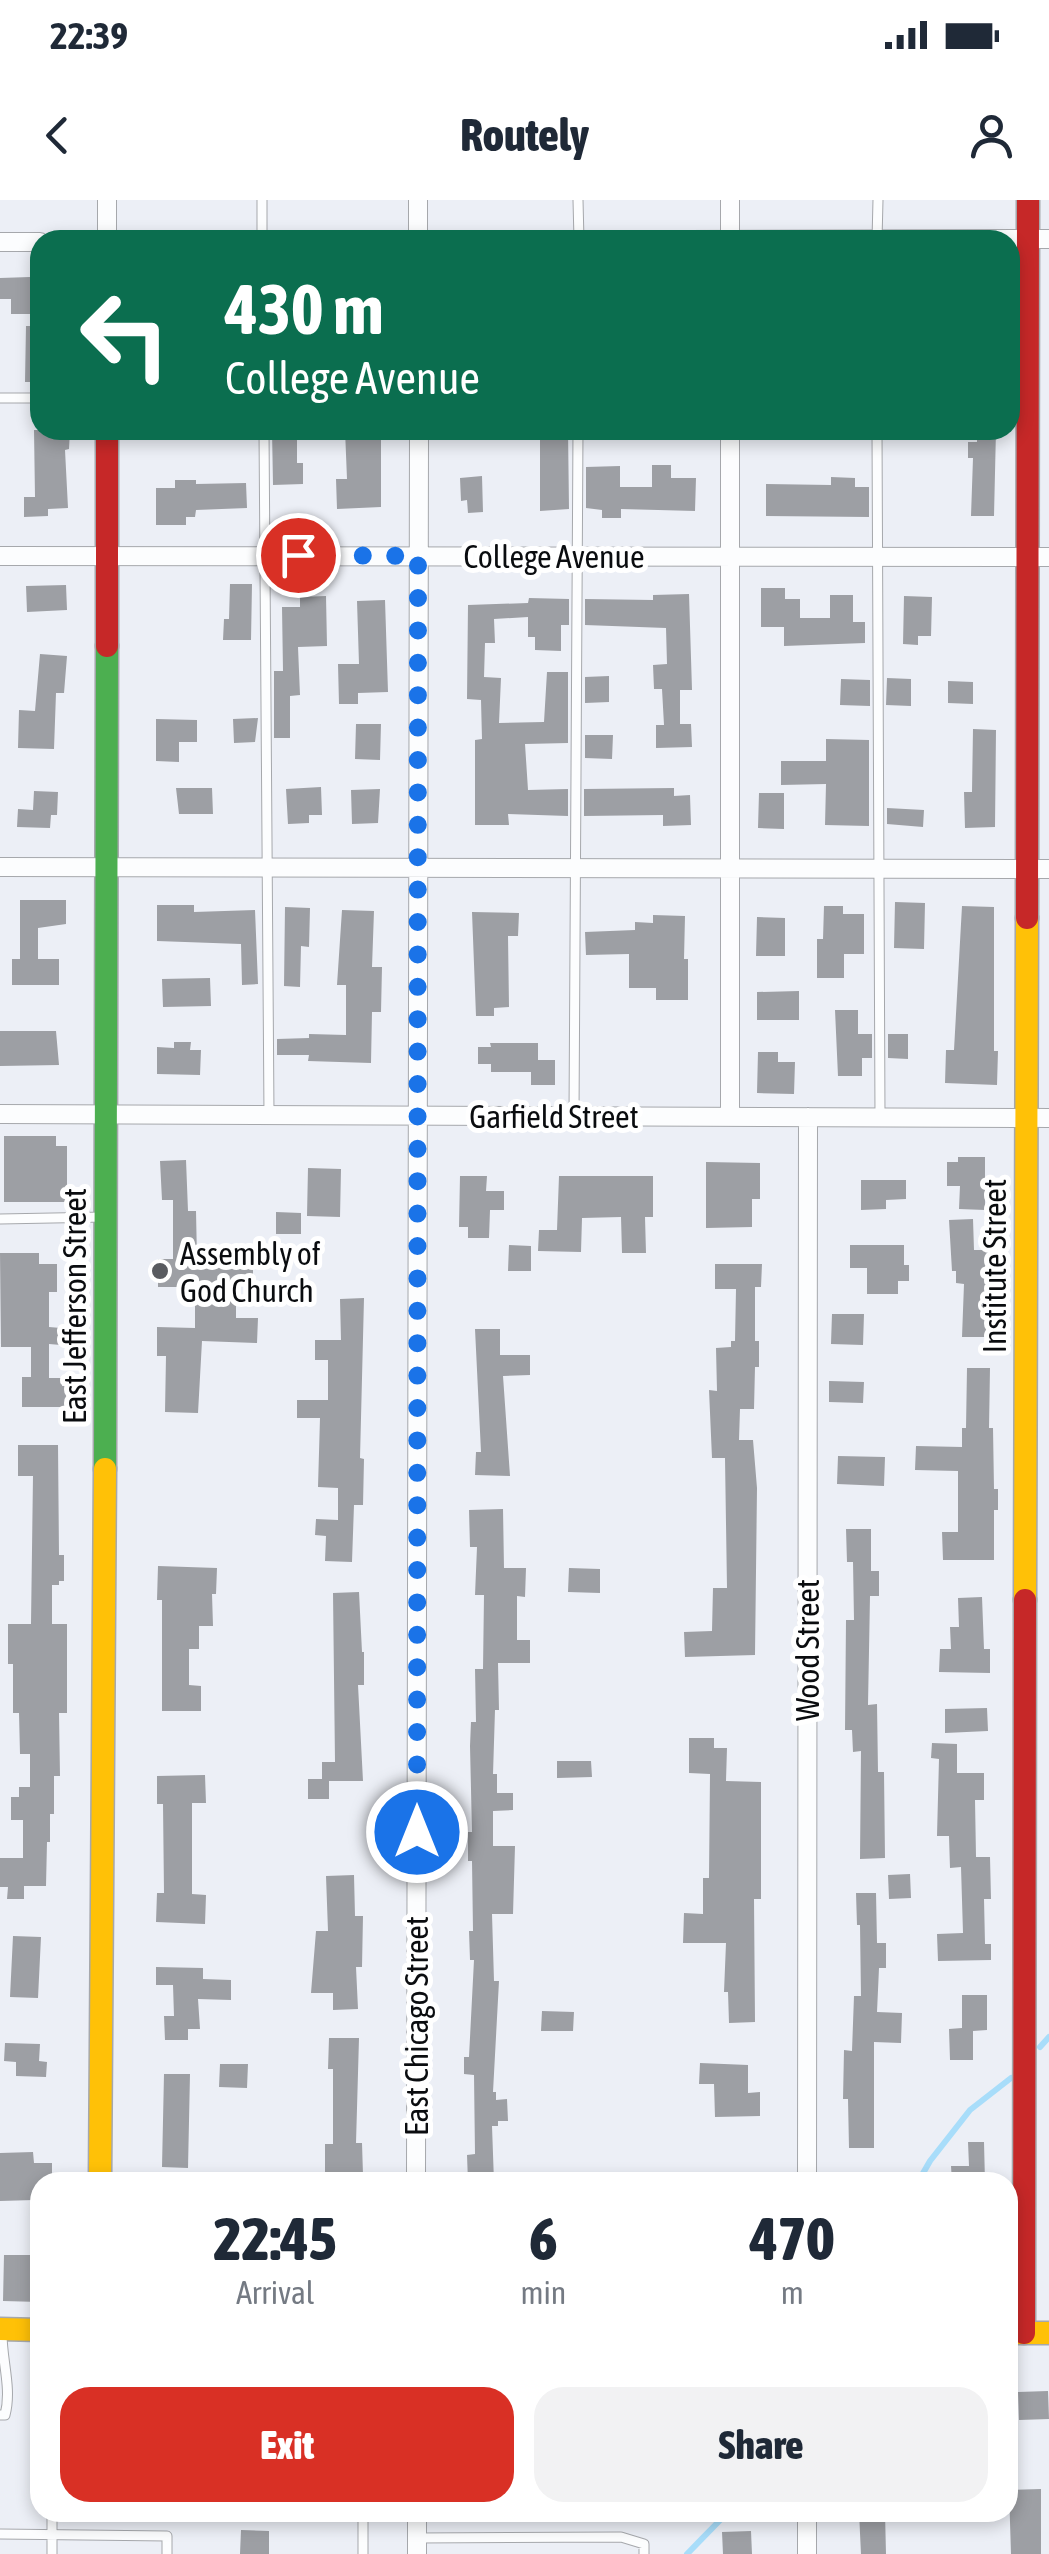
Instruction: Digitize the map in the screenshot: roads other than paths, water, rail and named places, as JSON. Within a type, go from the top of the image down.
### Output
[{"type":"street","points":[[107,200],[107,230]]},
{"type":"street","points":[[418,200],[418,230]]},
{"type":"street","points":[[730,200],[730,230]]},
{"type":"street","name":"Institute Street","points":[[1018,2223],[1038,1118],[1038,557],[1033,402],[1039,239],[1028,200]]},
{"type":"street","points":[[0,242],[30,242]]},
{"type":"street","name":"East Jefferson Street","points":[[100,2172],[108,1216],[107,440]]},
{"type":"street","name":"East Chicago Street","points":[[416,2172],[418,440]]},
{"type":"street","points":[[730,440],[730,1116]]},
{"type":"street","name":"College Avenue","points":[[0,556],[1038,557]]},
{"type":"street","points":[[0,867],[1038,868]]},
{"type":"street","name":"Garfield Street","points":[[0,1114],[1038,1118]]},
{"type":"street","name":"Wood Street","points":[[807,2172],[808,1117]]},
{"type":"street","points":[[1,2330],[30,2330]]},
{"type":"street","points":[[1018,2333],[1049,2333]]},
{"type":"street","points":[[807,2522],[808,2554]]},
{"type":"lane","points":[[262,200],[262,230]]},
{"type":"lane","points":[[578,200],[579,230]]},
{"type":"lane","points":[[878,200],[878,230]]},
{"type":"lane","points":[[0,398],[30,398]]},
{"type":"lane","points":[[264,440],[269,1115]]},
{"type":"lane","points":[[574,1116],[578,440]]},
{"type":"lane","points":[[877,440],[880,1117]]},
{"type":"lane","points":[[0,1219],[108,1216]]},
{"type":"lane","points":[[0,2415],[5,2415],[8,2407],[1,2330]]},
{"type":"lane","points":[[52,2522],[52,2554]]},
{"type":"lane","points":[[363,2522],[363,2554]]},
{"type":"lane","points":[[0,2534],[167,2536],[167,2554]]},
{"type":"lane","points":[[417,2546],[622,2537],[644,2544],[644,2554]]},
{"type":"waterway","points":[[1040,2047],[1049,2037]]},
{"type":"waterway","points":[[924,2172],[970,2110],[1011,2078]]},
{"type":"waterway","points":[[687,2554],[718,2522]]},
{"type":"place","name":"Assembly of God Church","points":[[160,1271]]}]
